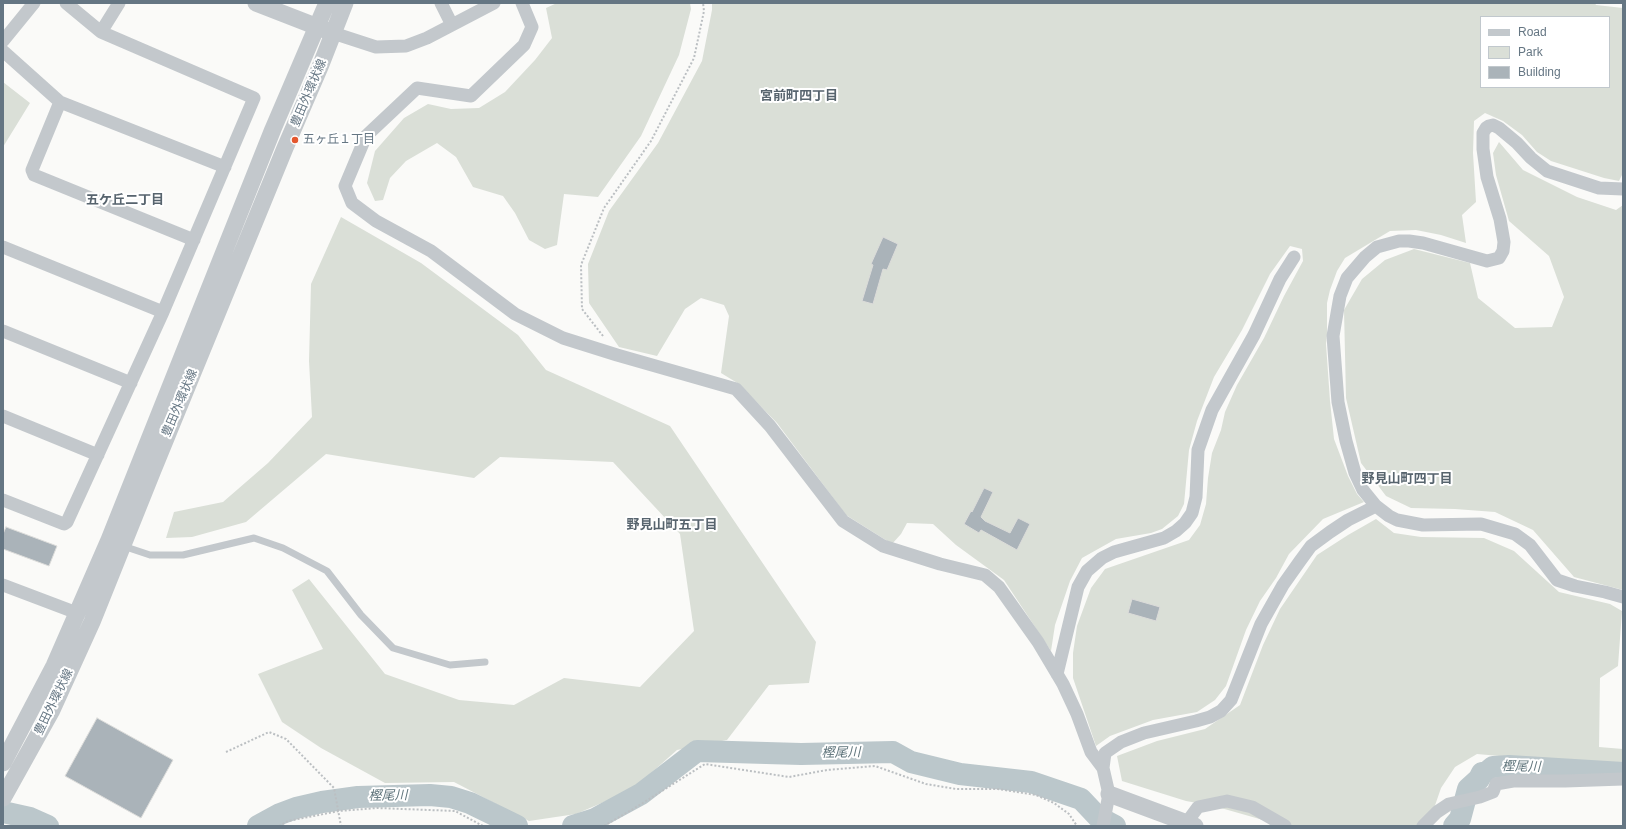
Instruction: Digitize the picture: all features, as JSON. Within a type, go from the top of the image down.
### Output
[{"type":"street","points":[[3,41],[34,3]]},
{"type":"street","points":[[3,500],[64,524],[66,523],[163,312],[254,98],[102,32],[66,3]]},
{"type":"street","points":[[102,32],[119,3]]},
{"type":"street","points":[[256,3],[333,33],[376,47],[406,46],[427,38],[494,3]]},
{"type":"street","name":"豊田外環状線","points":[[3,763],[54,666],[109,540],[273,129],[327,3]]},
{"type":"street","name":"豊田外環状線","points":[[3,798],[52,710],[92,622],[345,3]]},
{"type":"street","points":[[441,3],[452,24]]},
{"type":"street","points":[[522,3],[532,27],[524,45],[471,96],[417,88],[366,136],[345,186],[352,203],[376,221],[431,251],[515,314],[564,338],[617,355],[736,389],[770,426],[843,521],[883,546],[940,564],[985,575],[999,587],[1038,642],[1057,674],[1077,714],[1091,752],[1103,768]]},
{"type":"street","points":[[3,51],[60,102],[225,167]]},
{"type":"street","points":[[60,102],[32,170],[34,175],[194,240]]},
{"type":"street","points":[[1623,189],[1599,188],[1547,171],[1499,128],[1493,125],[1489,126],[1483,133],[1482,149],[1487,177],[1500,219],[1504,242],[1503,251],[1499,258],[1487,261],[1424,243],[1399,240],[1377,247],[1364,256],[1347,278],[1340,296],[1333,336],[1338,402],[1346,441],[1355,473],[1363,490],[1376,506],[1397,520],[1423,525],[1481,524],[1515,534],[1530,545],[1557,580],[1575,586],[1623,597]]},
{"type":"street","points":[[3,247],[163,312]]},
{"type":"street","points":[[1057,674],[1078,587],[1088,571],[1102,558],[1114,552],[1164,538],[1176,531],[1185,523],[1192,513],[1196,497],[1198,450],[1212,410],[1254,335],[1280,279],[1294,257]]},
{"type":"street","points":[[3,331],[131,383]]},
{"type":"street","points":[[3,416],[98,455]]},
{"type":"street","points":[[1103,826],[1109,794],[1103,768],[1105,754],[1121,742],[1144,733],[1210,717],[1221,711],[1231,700],[1261,624],[1283,585],[1311,546],[1348,520],[1376,506]]},
{"type":"street","points":[[3,585],[77,613]]},
{"type":"street","points":[[1423,826],[1437,812],[1449,804],[1493,792],[1496,784],[1513,781],[1623,779]]},
{"type":"street","points":[[1109,794],[1191,824],[1198,807],[1227,802],[1252,808],[1285,826]]},
{"type":"lane","points":[[123,546],[150,555],[183,555],[254,538],[283,548],[327,571],[360,615],[393,648],[450,665],[485,662]]},
{"type":"path","points":[[617,355],[582,309],[581,265],[604,208],[651,141],[694,58],[704,11],[703,3]]},
{"type":"path","points":[[226,752],[269,732],[286,739],[334,788],[341,826]]},
{"type":"path","points":[[604,826],[705,764],[789,777],[827,770],[875,766],[926,784],[956,789],[998,789],[1036,795],[1054,802],[1069,814],[1077,826]]},
{"type":"path","points":[[279,826],[288,821],[339,811],[377,808],[455,811],[483,826]]},
{"type":"green space","points":[[557,3],[690,3],[691,9],[679,55],[641,136],[598,197],[564,194],[557,245],[545,249],[529,240],[515,213],[503,196],[473,187],[456,157],[437,143],[406,161],[390,178],[383,200],[375,201],[367,183],[375,151],[404,118],[428,104],[451,109],[479,108],[505,92],[535,60],[552,38],[546,8]]},
{"type":"green space","points":[[712,3],[1595,3],[1596,5],[1623,8],[1623,173],[1619,181],[1604,178],[1551,161],[1537,152],[1522,135],[1503,121],[1485,113],[1474,121],[1473,153],[1476,202],[1462,215],[1466,243],[1441,235],[1416,230],[1390,231],[1345,258],[1337,271],[1327,303],[1326,344],[1330,401],[1334,439],[1348,476],[1357,494],[1364,502],[1323,519],[1289,554],[1276,578],[1260,601],[1246,630],[1226,686],[1215,700],[1197,712],[1153,720],[1110,736],[1096,746],[1073,678],[1073,653],[1077,626],[1091,588],[1105,569],[1189,540],[1200,525],[1206,504],[1212,453],[1221,430],[1225,412],[1237,385],[1264,338],[1303,261],[1302,249],[1290,246],[1270,274],[1242,330],[1214,377],[1197,421],[1189,450],[1184,504],[1178,516],[1162,529],[1151,533],[1116,539],[1082,558],[1070,581],[1055,625],[1051,651],[1004,580],[956,545],[933,524],[907,523],[901,534],[892,544],[846,515],[777,423],[739,384],[721,373],[729,316],[724,305],[701,298],[685,309],[657,356],[619,347],[589,303],[588,264],[609,211],[658,143],[702,61]]},
{"type":"green space","points":[[3,82],[30,103],[3,147]]},
{"type":"green space","points":[[1499,142],[1523,170],[1577,197],[1616,210],[1623,205],[1623,590],[1574,577],[1533,530],[1495,512],[1411,508],[1386,496],[1361,463],[1346,398],[1344,310],[1362,279],[1385,260],[1414,249],[1470,263],[1478,298],[1515,328],[1552,327],[1564,297],[1549,256],[1509,221],[1496,175],[1493,153]]},
{"type":"green space","points":[[341,217],[421,263],[518,335],[546,370],[670,426],[816,642],[809,683],[769,685],[727,740],[677,750],[632,790],[576,814],[529,821],[454,782],[385,783],[321,748],[282,722],[258,674],[323,649],[292,590],[309,579],[385,674],[459,700],[514,705],[564,678],[640,687],[694,631],[680,534],[613,462],[500,457],[474,478],[326,454],[246,522],[192,537],[166,538],[174,512],[223,502],[268,463],[312,417],[309,361],[311,284]]},
{"type":"green space","points":[[1376,519],[1394,533],[1421,537],[1484,538],[1514,551],[1559,592],[1610,604],[1622,611],[1618,666],[1600,678],[1599,747],[1623,749],[1623,767],[1477,754],[1455,767],[1441,788],[1430,820],[1416,826],[1278,826],[1270,822],[1214,806],[1186,801],[1122,781],[1117,756],[1157,741],[1205,729],[1240,705],[1263,645],[1280,609],[1317,555]]},
{"type":"building","points":[[883,237],[898,244],[887,270],[883,269],[873,304],[862,301],[873,265],[871,264]]},
{"type":"building","points":[[984,488],[993,492],[981,517],[985,521],[1010,533],[1018,518],[1030,524],[1017,550],[981,530],[979,533],[964,524]]},
{"type":"building","points":[[6,527],[57,546],[49,566],[3,549],[3,534]]},
{"type":"building","points":[[1132,599],[1160,607],[1156,621],[1128,613]]},
{"type":"building","points":[[97,718],[173,760],[141,818],[65,776]]},
{"type":"waterway","name":"樫尾川","points":[[573,826],[595,819],[641,794],[697,751],[801,754],[893,752],[911,762],[960,774],[1031,782],[1081,799],[1098,817],[1115,826]]},
{"type":"waterway","name":"樫尾川","points":[[1454,826],[1460,819],[1468,789],[1479,779],[1482,773],[1487,772],[1493,767],[1509,766],[1623,773]]},
{"type":"waterway","name":"樫尾川","points":[[258,826],[280,814],[296,808],[322,802],[358,797],[430,795],[451,797],[470,803],[517,826]]},
{"type":"waterway","name":"樫尾川","points":[[3,812],[30,818],[48,826]]},
{"type":"place","name":"五ヶ丘１丁目","points":[[295,140]]},
{"type":"district","name":"宮前町四丁目","points":[[799,96]]},
{"type":"district","name":"五ケ丘二丁目","points":[[125,200]]},
{"type":"district","name":"野見山町四丁目","points":[[1407,479]]},
{"type":"district","name":"野見山町五丁目","points":[[672,525]]}]
